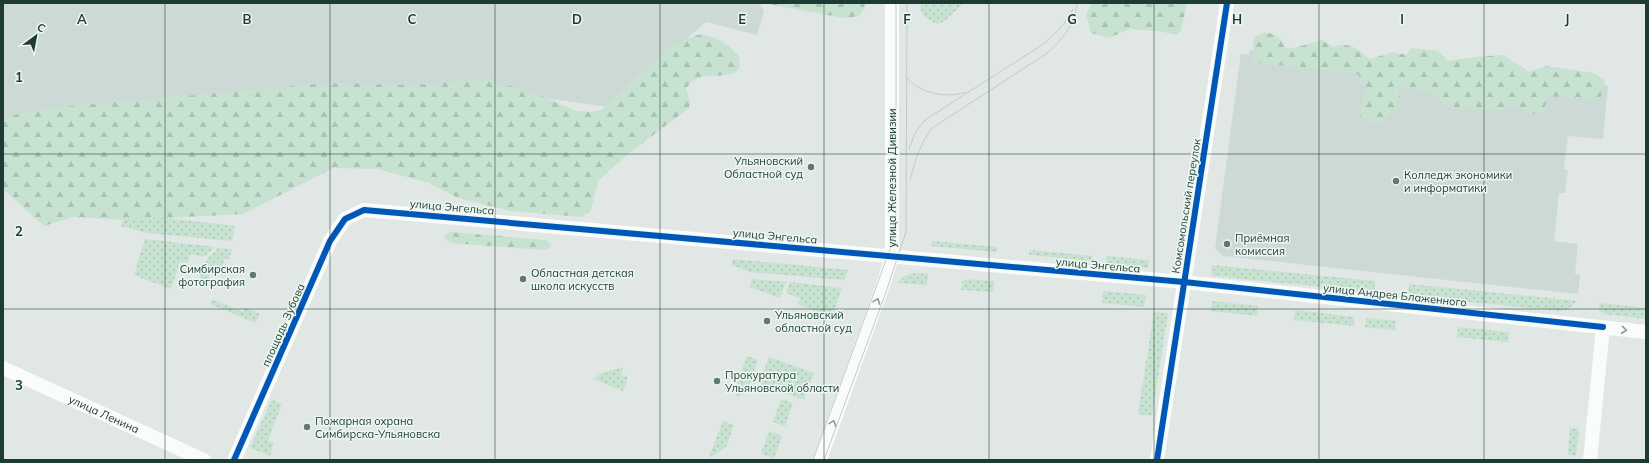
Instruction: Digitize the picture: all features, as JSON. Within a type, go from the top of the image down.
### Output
[{"type":"street","name":"улица Железной Дивизии","points":[[820,460],[892,257],[892,3]]},
{"type":"street","name":"Комсомольский переулок","points":[[1157,460],[1227,3]]},
{"type":"street","name":"улица Энгельса","points":[[364,210],[1184,282]]},
{"type":"street","name":"площадь Зубова","points":[[234,460],[330,241],[345,219],[364,210]]},
{"type":"street","name":"улица Андрея Блаженного","points":[[1184,282],[1646,332]]},
{"type":"street","points":[[1590,460],[1603,327]]},
{"type":"street","name":"улица Ленина","points":[[3,368],[204,460]]},
{"type":"shaded area","points":[[3,3],[759,3],[764,12],[757,35],[706,22],[608,107],[517,94],[3,147]]},
{"type":"shaded area","name":"Колледж экономики и информатики","points":[[1250,50],[1386,71],[1548,79],[1608,86],[1603,139],[1568,136],[1564,169],[1568,170],[1565,193],[1559,193],[1554,241],[1578,244],[1575,274],[1580,275],[1578,294],[1223,256],[1215,249],[1241,54],[1249,55]]},
{"type":"green space","points":[[763,3],[865,3],[864,9],[859,16],[844,18]]},
{"type":"green space","points":[[920,3],[964,3],[945,21],[938,24],[930,21],[924,16],[921,11]]},
{"type":"green space","points":[[1092,3],[1187,3],[1181,30],[1177,35],[1158,31],[1129,29],[1109,38],[1091,33],[1086,14]]},
{"type":"green space","points":[[1265,32],[1278,37],[1286,49],[1322,40],[1333,47],[1344,45],[1353,47],[1370,59],[1394,52],[1406,55],[1412,48],[1438,51],[1448,61],[1503,55],[1529,72],[1547,66],[1593,73],[1605,81],[1600,100],[1547,96],[1544,112],[1530,114],[1517,106],[1502,110],[1451,108],[1431,94],[1399,86],[1400,97],[1388,116],[1377,125],[1360,117],[1365,89],[1358,74],[1252,62],[1254,37]]},
{"type":"green space","points":[[701,34],[720,40],[732,49],[739,57],[739,68],[736,72],[730,74],[705,76],[695,79],[686,89],[690,101],[689,108],[628,154],[598,181],[591,210],[582,217],[511,211],[458,198],[429,183],[378,169],[333,168],[243,214],[125,220],[73,217],[44,226],[3,189],[3,117],[51,108],[328,83],[416,85],[487,79],[537,94],[576,111],[591,112],[601,110],[673,44]]},
{"type":"green space","points":[[126,213],[235,226],[232,241],[147,233],[121,226]]},
{"type":"green space","points":[[450,232],[545,240],[551,245],[550,248],[545,250],[451,243],[444,238],[445,235]]},
{"type":"green space","points":[[145,239],[215,247],[204,257],[190,254],[187,263],[180,261],[171,289],[134,275]]},
{"type":"green space","points":[[932,241],[998,247],[997,252],[931,246]]},
{"type":"green space","points":[[218,248],[232,249],[229,260],[225,258],[220,272],[212,269],[206,285],[198,282],[207,259]]},
{"type":"green space","points":[[1030,250],[1092,256],[1092,261],[1029,255]]},
{"type":"green space","points":[[1107,256],[1149,260],[1148,268],[1106,263]]},
{"type":"green space","points":[[733,259],[848,270],[844,280],[750,272],[731,265]]},
{"type":"green space","points":[[1212,265],[1375,281],[1374,292],[1213,276],[1211,273]]},
{"type":"green space","points":[[916,273],[928,274],[927,285],[898,283],[906,276]]},
{"type":"green space","points":[[752,279],[786,282],[780,298],[750,287]]},
{"type":"green space","points":[[967,279],[993,281],[993,292],[961,290],[962,282]]},
{"type":"green space","points":[[790,282],[842,288],[832,317],[798,304],[800,298],[786,293]]},
{"type":"green space","points":[[1409,284],[1578,301],[1566,310],[1561,311],[1408,296]]},
{"type":"green space","points":[[1103,291],[1146,295],[1144,307],[1102,303]]},
{"type":"green space","points":[[212,299],[243,312],[245,307],[260,314],[256,323],[210,304]]},
{"type":"green space","points":[[1212,301],[1258,306],[1257,316],[1211,311]]},
{"type":"green space","points":[[1599,303],[1646,308],[1646,319],[1604,314],[1599,310]]},
{"type":"green space","points":[[1295,310],[1354,317],[1354,326],[1294,320]]},
{"type":"green space","points":[[1154,312],[1168,313],[1152,416],[1138,414]]},
{"type":"green space","points":[[1366,318],[1396,321],[1395,330],[1365,327]]},
{"type":"green space","points":[[1458,327],[1509,332],[1508,342],[1457,337]]},
{"type":"green space","points":[[747,356],[758,360],[747,392],[735,398],[739,390],[735,388]]},
{"type":"green space","points":[[769,357],[814,373],[804,400],[759,384]]},
{"type":"green space","points":[[624,367],[621,375],[628,377],[623,391],[594,379],[601,373]]},
{"type":"green space","points":[[272,399],[282,404],[268,440],[274,443],[270,456],[250,448]]},
{"type":"green space","points":[[781,399],[793,403],[785,426],[773,422]]},
{"type":"green space","points":[[723,421],[734,425],[726,447],[709,457]]},
{"type":"green space","points":[[1570,428],[1579,429],[1576,456],[1568,455]]},
{"type":"green space","points":[[769,431],[782,436],[774,458],[761,454]]},
{"type":"tram line","points":[[813,460],[894,238],[896,212],[896,3]]},
{"type":"tram line","points":[[824,460],[886,292],[906,232],[907,3]]},
{"type":"tram line","points":[[910,180],[918,153],[932,128],[1046,54],[1067,32],[1074,19],[1077,3]]},
{"type":"tram line","points":[[909,149],[915,133],[925,120],[1042,45],[1067,20],[1073,9]]},
{"type":"tram line","points":[[906,77],[911,83],[925,91],[942,95],[966,92]]},
{"type":"cycle path","points":[[1157,460],[1227,3]]},
{"type":"cycle path","points":[[234,460],[330,241],[345,219],[364,210],[1184,282],[1603,327]]},
{"type":"place","name":"Ульяновский Областной суд","points":[[811,167]]},
{"type":"place","name":"Колледж экономики и информатики","points":[[1396,181]]},
{"type":"place","name":"Приёмная комиссия","points":[[1227,244]]},
{"type":"place","name":"Симбирская фотография","points":[[253,275]]},
{"type":"place","name":"Областная детская школа искусств","points":[[523,279]]},
{"type":"place","name":"Ульяновский областной суд","points":[[767,321]]},
{"type":"place","name":"Прокуратура Ульяновской области","points":[[717,381]]},
{"type":"place","name":"Пожарная охрана Симбирска-Ульяновска","points":[[307,427]]}]
